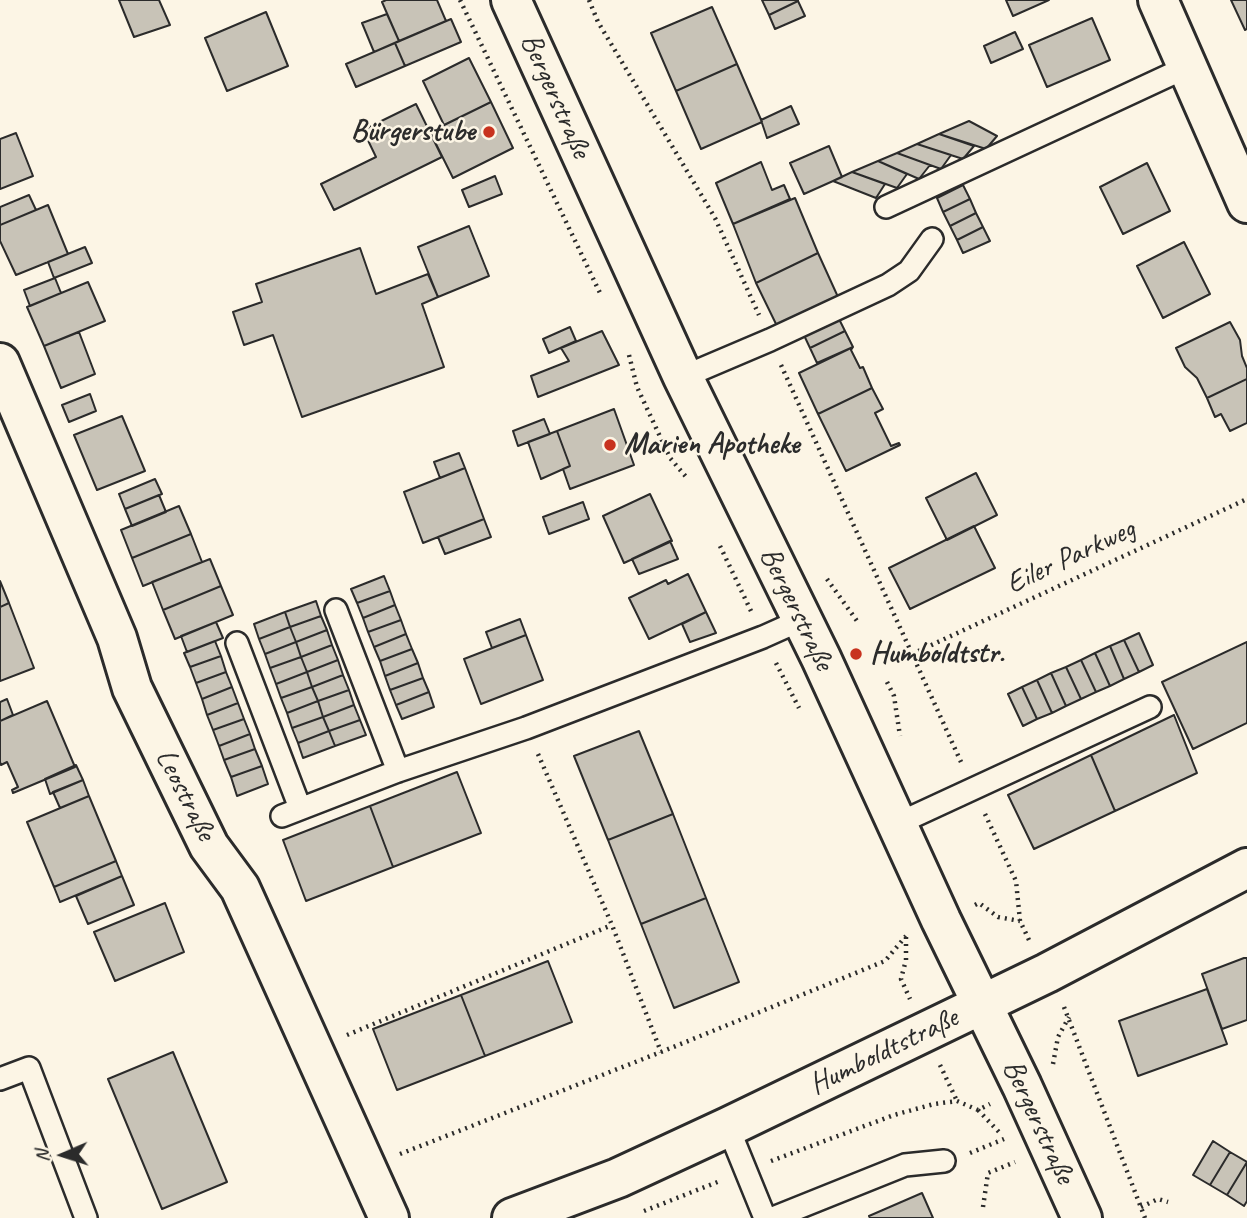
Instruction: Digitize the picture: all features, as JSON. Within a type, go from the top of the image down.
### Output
[{"type":"street","name":"Bergerstraße","points":[[511,0],[683,377],[802,620],[1082,1218]]},
{"type":"street","points":[[1158,0],[1246,198]]},
{"type":"street","name":"Leostraße","points":[[0,363],[117,638],[132,688],[209,846],[240,888],[389,1218]]},
{"type":"street","name":"Humboldtstraße","points":[[512,1218],[618,1178],[728,1127],[981,1005],[1247,867]]},
{"type":"lane","points":[[886,207],[1187,67]]},
{"type":"lane","points":[[683,377],[888,285],[909,271],[932,239]]},
{"type":"lane","points":[[336,610],[398,771]]},
{"type":"lane","points":[[236,643],[291,812],[398,771],[526,728],[802,620]]},
{"type":"lane","points":[[897,824],[1150,707]]},
{"type":"lane","points":[[0,1079],[29,1069],[86,1218]]},
{"type":"lane","points":[[728,1127],[765,1218]]},
{"type":"lane","points":[[773,1218],[905,1165],[944,1161]]},
{"type":"path","points":[[460,0],[604,303]]},
{"type":"path","points":[[589,0],[598,22],[715,218],[1016,881],[1020,921]]},
{"type":"path","points":[[628,354],[637,387],[670,458],[687,477],[692,488]]},
{"type":"path","name":"Eiler Parkweg","points":[[912,654],[1247,499]]},
{"type":"path","points":[[716,537],[800,711]]},
{"type":"path","points":[[526,728],[612,925],[661,1052]]},
{"type":"path","points":[[314,1049],[612,925]]},
{"type":"path","points":[[904,927],[906,960],[901,979],[957,1101]]},
{"type":"path","points":[[366,1167],[885,961],[906,936]]},
{"type":"path","points":[[639,1213],[894,1115],[957,1101],[978,1110],[1052,1067],[1058,1037],[1069,1017],[1145,1218]]},
{"type":"path","points":[[944,1161],[1005,1139]]},
{"type":"path","points":[[983,1207],[988,1173],[1015,1161]]},
{"type":"path","points":[[1141,1207],[1158,1199],[1168,1202]]},
{"type":"building","points":[[119,0],[159,0],[170,25],[134,37]]},
{"type":"building","points":[[437,0],[446,21],[399,41],[382,2]]},
{"type":"building","points":[[762,0],[798,0],[798,1],[769,15]]},
{"type":"building","points":[[1006,0],[1049,0],[1013,16]]},
{"type":"building","points":[[1231,0],[1247,0],[1247,29],[1245,30]]},
{"type":"building","points":[[798,1],[805,16],[775,29],[769,15]]},
{"type":"building","points":[[712,7],[737,64],[676,91],[651,33]]},
{"type":"building","points":[[266,12],[288,66],[227,91],[205,38]]},
{"type":"building","points":[[387,14],[399,41],[374,52],[362,23]]},
{"type":"building","points":[[1092,18],[1110,60],[1047,87],[1029,45]]},
{"type":"building","points":[[451,19],[461,42],[405,66],[395,43]]},
{"type":"building","points":[[1015,32],[1023,49],[991,63],[984,46]]},
{"type":"building","points":[[395,43],[405,66],[356,87],[346,64]]},
{"type":"building","points":[[469,58],[491,102],[444,125],[423,81]]},
{"type":"building","points":[[737,64],[762,122],[701,149],[676,91]]},
{"type":"building","points":[[491,102],[513,148],[453,178],[430,132]]},
{"type":"building","points":[[416,104],[442,157],[334,210],[321,184],[376,157],[363,130]]},
{"type":"building","points":[[791,106],[799,124],[767,138],[761,120]]},
{"type":"building","points":[[969,121],[997,136],[986,149],[939,134]]},
{"type":"building","points":[[16,133],[33,176],[0,189],[0,139]]},
{"type":"building","points":[[939,134],[974,146],[963,159],[917,144]]},
{"type":"building","points":[[917,144],[951,155],[941,169],[897,153]]},
{"type":"building","points":[[829,146],[842,177],[804,194],[790,163]]},
{"type":"building","points":[[897,153],[930,165],[919,179],[878,161]]},
{"type":"building","points":[[878,161],[907,174],[897,188],[852,172]]},
{"type":"building","points":[[761,162],[772,190],[784,185],[790,199],[733,224],[716,183]]},
{"type":"building","points":[[1147,163],[1170,211],[1123,234],[1100,187]]},
{"type":"building","points":[[852,172],[885,184],[876,198],[833,181]]},
{"type":"building","points":[[495,176],[502,194],[469,207],[462,190]]},
{"type":"building","points":[[963,185],[970,199],[943,212],[937,198]]},
{"type":"building","points":[[29,195],[36,210],[0,225],[0,207]]},
{"type":"building","points":[[795,198],[818,253],[756,283],[733,224]]},
{"type":"building","points":[[970,199],[976,213],[950,226],[943,212]]},
{"type":"building","points":[[48,205],[68,254],[16,275],[0,241],[0,225]]},
{"type":"building","points":[[976,213],[983,227],[957,240],[950,226]]},
{"type":"building","points":[[469,226],[489,276],[438,297],[418,247]]},
{"type":"building","points":[[983,227],[990,241],[963,253],[957,240]]},
{"type":"building","points":[[1184,242],[1210,294],[1163,318],[1137,266]]},
{"type":"building","points":[[85,247],[92,263],[54,278],[48,262]]},
{"type":"building","points":[[360,248],[376,294],[428,274],[438,297],[422,304],[444,367],[302,417],[273,335],[244,345],[233,312],[262,302],[256,284]]},
{"type":"building","points":[[818,253],[838,297],[777,326],[756,283]]},
{"type":"building","points":[[55,278],[61,293],[30,306],[24,290]]},
{"type":"building","points":[[88,282],[105,321],[44,346],[27,307]]},
{"type":"building","points":[[837,315],[845,331],[810,348],[802,331]]},
{"type":"building","points":[[1230,322],[1240,340],[1247,379],[1207,398],[1197,378],[1185,367],[1176,348]]},
{"type":"building","points":[[570,327],[576,341],[549,353],[543,339]]},
{"type":"building","points":[[602,331],[619,365],[538,397],[531,376],[569,361],[561,348]]},
{"type":"building","points":[[845,331],[853,347],[817,363],[810,348]]},
{"type":"building","points":[[79,332],[95,374],[61,388],[44,346]]},
{"type":"building","points":[[853,347],[851,350],[860,368],[863,367],[872,388],[818,414],[799,373]]},
{"type":"building","points":[[1247,379],[1247,423],[1230,431],[1221,414],[1215,417],[1207,398]]},
{"type":"building","points":[[872,388],[883,409],[875,413],[891,446],[900,445],[846,471],[818,414]]},
{"type":"building","points":[[90,394],[96,411],[69,422],[62,405]]},
{"type":"building","points":[[614,409],[634,465],[570,489],[563,469],[570,466],[557,431]]},
{"type":"building","points":[[122,416],[145,471],[97,490],[74,435]]},
{"type":"building","points":[[544,419],[550,434],[518,446],[513,431]]},
{"type":"building","points":[[557,431],[570,466],[541,479],[528,442]]},
{"type":"building","points":[[459,453],[465,468],[440,478],[434,462]]},
{"type":"building","points":[[465,468],[484,519],[423,543],[404,492]]},
{"type":"building","points":[[976,473],[997,515],[947,540],[926,498]]},
{"type":"building","points":[[155,479],[162,494],[125,509],[119,494]]},
{"type":"building","points":[[650,494],[672,541],[624,563],[603,516]]},
{"type":"building","points":[[159,495],[166,512],[132,526],[125,509]]},
{"type":"building","points":[[583,502],[589,519],[549,534],[543,517]]},
{"type":"building","points":[[179,506],[191,534],[132,558],[121,530]]},
{"type":"building","points":[[484,519],[491,537],[445,554],[438,537]]},
{"type":"building","points":[[974,526],[995,568],[910,609],[889,568]]},
{"type":"building","points":[[191,534],[202,562],[143,586],[132,558]]},
{"type":"building","points":[[670,541],[678,559],[639,574],[632,559]]},
{"type":"building","points":[[210,559],[221,586],[163,610],[152,582]]},
{"type":"building","points":[[688,574],[706,612],[649,639],[629,598],[666,580],[668,584]]},
{"type":"building","points":[[384,576],[390,591],[357,603],[351,589]]},
{"type":"building","points":[[0,581],[9,603],[0,607]]},
{"type":"building","points":[[221,586],[233,615],[175,639],[163,610]]},
{"type":"building","points":[[390,591],[395,605],[363,618],[357,603]]},
{"type":"building","points":[[316,601],[321,616],[290,627],[285,612]]},
{"type":"building","points":[[9,603],[34,668],[0,681],[0,607]]},
{"type":"building","points":[[395,605],[401,620],[368,632],[363,618]]},
{"type":"building","points":[[285,612],[290,627],[259,639],[254,624]]},
{"type":"building","points":[[706,612],[716,633],[690,642],[682,624]]},
{"type":"building","points":[[321,616],[327,630],[296,642],[290,627]]},
{"type":"building","points":[[520,619],[526,635],[492,648],[486,632]]},
{"type":"building","points":[[401,620],[406,634],[374,647],[368,632]]},
{"type":"building","points":[[216,622],[223,638],[187,652],[181,636]]},
{"type":"building","points":[[290,627],[296,642],[265,654],[259,639]]},
{"type":"building","points":[[327,630],[332,645],[301,657],[296,642]]},
{"type":"building","points":[[1139,633],[1153,665],[1139,672],[1124,640]]},
{"type":"building","points":[[406,634],[412,649],[380,661],[374,647]]},
{"type":"building","points":[[526,635],[543,680],[481,704],[464,659]]},
{"type":"building","points":[[1124,640],[1139,672],[1124,679],[1110,646]]},
{"type":"building","points":[[215,641],[221,656],[190,667],[184,653]]},
{"type":"building","points":[[296,642],[301,657],[270,668],[265,654]]},
{"type":"building","points":[[1247,642],[1247,723],[1193,749],[1162,682]]},
{"type":"building","points":[[332,645],[338,660],[307,672],[301,657]]},
{"type":"building","points":[[1110,646],[1124,679],[1110,686],[1095,653]]},
{"type":"building","points":[[412,649],[418,663],[385,676],[380,661]]},
{"type":"building","points":[[1095,653],[1110,686],[1096,692],[1081,660]]},
{"type":"building","points":[[221,656],[226,672],[196,683],[190,667]]},
{"type":"building","points":[[301,657],[307,672],[276,684],[270,668]]},
{"type":"building","points":[[338,660],[343,675],[312,687],[307,672]]},
{"type":"building","points":[[1081,660],[1096,692],[1081,699],[1066,667]]},
{"type":"building","points":[[418,663],[423,678],[390,690],[385,676]]},
{"type":"building","points":[[1066,667],[1081,699],[1066,706],[1051,673]]},
{"type":"building","points":[[226,672],[232,687],[202,699],[196,683]]},
{"type":"building","points":[[307,672],[312,687],[281,698],[276,684]]},
{"type":"building","points":[[1051,673],[1066,706],[1052,713],[1037,680]]},
{"type":"building","points":[[343,675],[349,690],[318,701],[312,687]]},
{"type":"building","points":[[423,678],[429,692],[396,705],[390,690]]},
{"type":"building","points":[[1037,680],[1052,713],[1037,719],[1022,687]]},
{"type":"building","points":[[232,687],[238,703],[207,715],[202,699]]},
{"type":"building","points":[[312,687],[318,701],[287,713],[281,698]]},
{"type":"building","points":[[1022,687],[1037,719],[1023,726],[1008,694]]},
{"type":"building","points":[[349,690],[354,705],[323,717],[318,701]]},
{"type":"building","points":[[429,692],[434,707],[402,719],[396,705]]},
{"type":"building","points":[[7,699],[13,715],[0,721],[0,702]]},
{"type":"building","points":[[47,701],[75,767],[13,793],[12,790],[18,787],[7,762],[1,765],[0,762],[0,721]]},
{"type":"building","points":[[318,701],[323,717],[292,728],[287,713]]},
{"type":"building","points":[[238,703],[244,719],[213,730],[207,715]]},
{"type":"building","points":[[354,705],[360,720],[329,731],[323,717]]},
{"type":"building","points":[[1174,715],[1197,773],[1115,811],[1091,755]]},
{"type":"building","points":[[323,717],[329,731],[298,743],[292,728]]},
{"type":"building","points":[[244,719],[250,734],[219,746],[213,730]]},
{"type":"building","points":[[360,720],[366,735],[335,746],[329,731]]},
{"type":"building","points":[[329,731],[335,746],[303,758],[298,743]]},
{"type":"building","points":[[639,731],[673,814],[608,840],[574,756]]},
{"type":"building","points":[[250,734],[255,749],[224,760],[219,746]]},
{"type":"building","points":[[255,749],[262,766],[231,777],[224,760]]},
{"type":"building","points":[[1091,755],[1115,811],[1034,849],[1008,795]]},
{"type":"building","points":[[76,765],[83,780],[50,794],[45,779]]},
{"type":"building","points":[[262,766],[268,784],[237,796],[231,777]]},
{"type":"building","points":[[457,772],[481,833],[393,867],[370,806]]},
{"type":"building","points":[[83,780],[89,796],[60,808],[53,792]]},
{"type":"building","points":[[89,796],[116,861],[54,887],[27,822]]},
{"type":"building","points":[[370,806],[393,867],[306,901],[283,840]]},
{"type":"building","points":[[673,814],[706,898],[641,924],[608,840]]},
{"type":"building","points":[[116,861],[122,876],[60,902],[54,887]]},
{"type":"building","points":[[122,876],[134,905],[88,924],[76,896]]},
{"type":"building","points":[[706,898],[739,982],[674,1008],[641,924]]},
{"type":"building","points":[[165,903],[184,952],[115,981],[94,932]]},
{"type":"building","points":[[1247,958],[1247,1020],[1222,1029],[1202,974]]},
{"type":"building","points":[[548,961],[572,1022],[485,1056],[461,995]]},
{"type":"building","points":[[1207,989],[1227,1044],[1138,1076],[1119,1021]]},
{"type":"building","points":[[461,995],[485,1056],[397,1090],[373,1029]]},
{"type":"building","points":[[173,1052],[227,1182],[162,1209],[108,1079]]},
{"type":"building","points":[[1213,1141],[1230,1152],[1210,1185],[1193,1175]]},
{"type":"building","points":[[1230,1152],[1247,1162],[1227,1195],[1210,1185]]},
{"type":"building","points":[[1247,1162],[1247,1201],[1244,1206],[1227,1195]]},
{"type":"building","points":[[922,1193],[933,1218],[869,1216]]},
{"type":"place","name":"Bürgerstube","points":[[489,132]]},
{"type":"place","name":"Marien Apotheke","points":[[610,445]]},
{"type":"place","name":"Humboldtstr.","points":[[856,654]]}]
